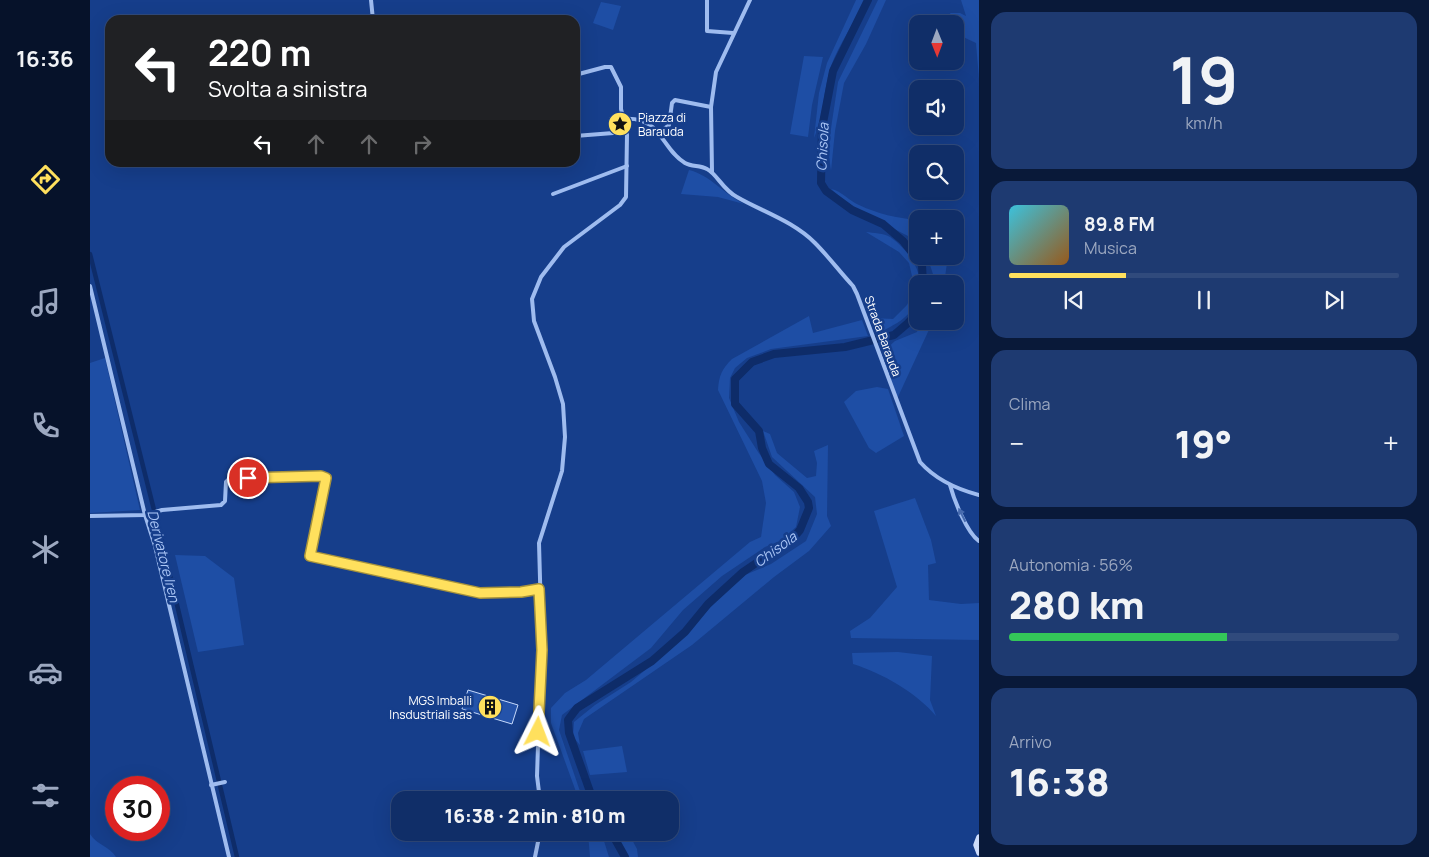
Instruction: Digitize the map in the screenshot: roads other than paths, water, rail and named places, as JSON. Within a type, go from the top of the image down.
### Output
[{"type":"main road","points":[[979,837],[976,845],[979,853]]},
{"type":"street","points":[[372,0],[373,15]]},
{"type":"street","points":[[707,0],[707,31],[733,33]]},
{"type":"street","points":[[712,172],[710,107],[716,72],[750,0]]},
{"type":"street","points":[[539,791],[537,776],[542,650],[538,543],[562,471],[565,437],[563,404],[556,377],[534,320],[532,299],[542,277],[564,247],[620,205],[626,197],[626,132],[623,119],[621,87],[611,67],[580,74]]},
{"type":"street","points":[[660,133],[669,125],[672,103],[675,100],[710,107]]},
{"type":"street","points":[[623,119],[639,120],[651,126],[660,133],[681,160],[692,166],[708,169],[712,172]]},
{"type":"street","points":[[580,136],[626,132]]},
{"type":"street","points":[[553,194],[627,166]]},
{"type":"street","name":"Strada Barauda","points":[[712,172],[723,187],[736,197],[774,214],[814,242],[852,286],[864,311],[920,462],[930,473],[950,485],[979,495]]},
{"type":"street","points":[[90,286],[145,514],[155,546],[229,857]]},
{"type":"street","points":[[90,516],[145,514],[162,510],[221,505],[224,501],[226,482],[230,479],[321,476],[326,478],[326,482],[310,556],[480,593],[521,592],[539,589]]},
{"type":"street","points":[[950,485],[964,520],[979,542]]},
{"type":"street","points":[[212,785],[225,782]]},
{"type":"street","points":[[535,857],[538,841]]},
{"type":"waterway","name":"Chisola","points":[[868,0],[833,71],[822,128],[821,183],[826,191],[852,210],[883,224],[903,241],[922,265],[923,275]]},
{"type":"waterway","name":"Derivatore Iren","points":[[90,254],[163,546],[237,857]]},
{"type":"waterway","name":"Chisola","points":[[590,791],[569,733],[568,720],[577,708],[652,661],[685,632],[708,604],[743,572],[793,538],[800,530],[809,508],[808,502],[799,488],[769,464],[762,448],[759,431],[735,404],[735,379],[752,362],[774,354],[845,347],[894,335],[909,322]]},
{"type":"waterway","name":"Chisola","points":[[616,841],[625,857]]},
{"type":"place","name":"Piazza di Barauda","points":[[620,124]]},
{"type":"place","name":"MGS Imballi Insdustriali sas","points":[[490,707]]}]
